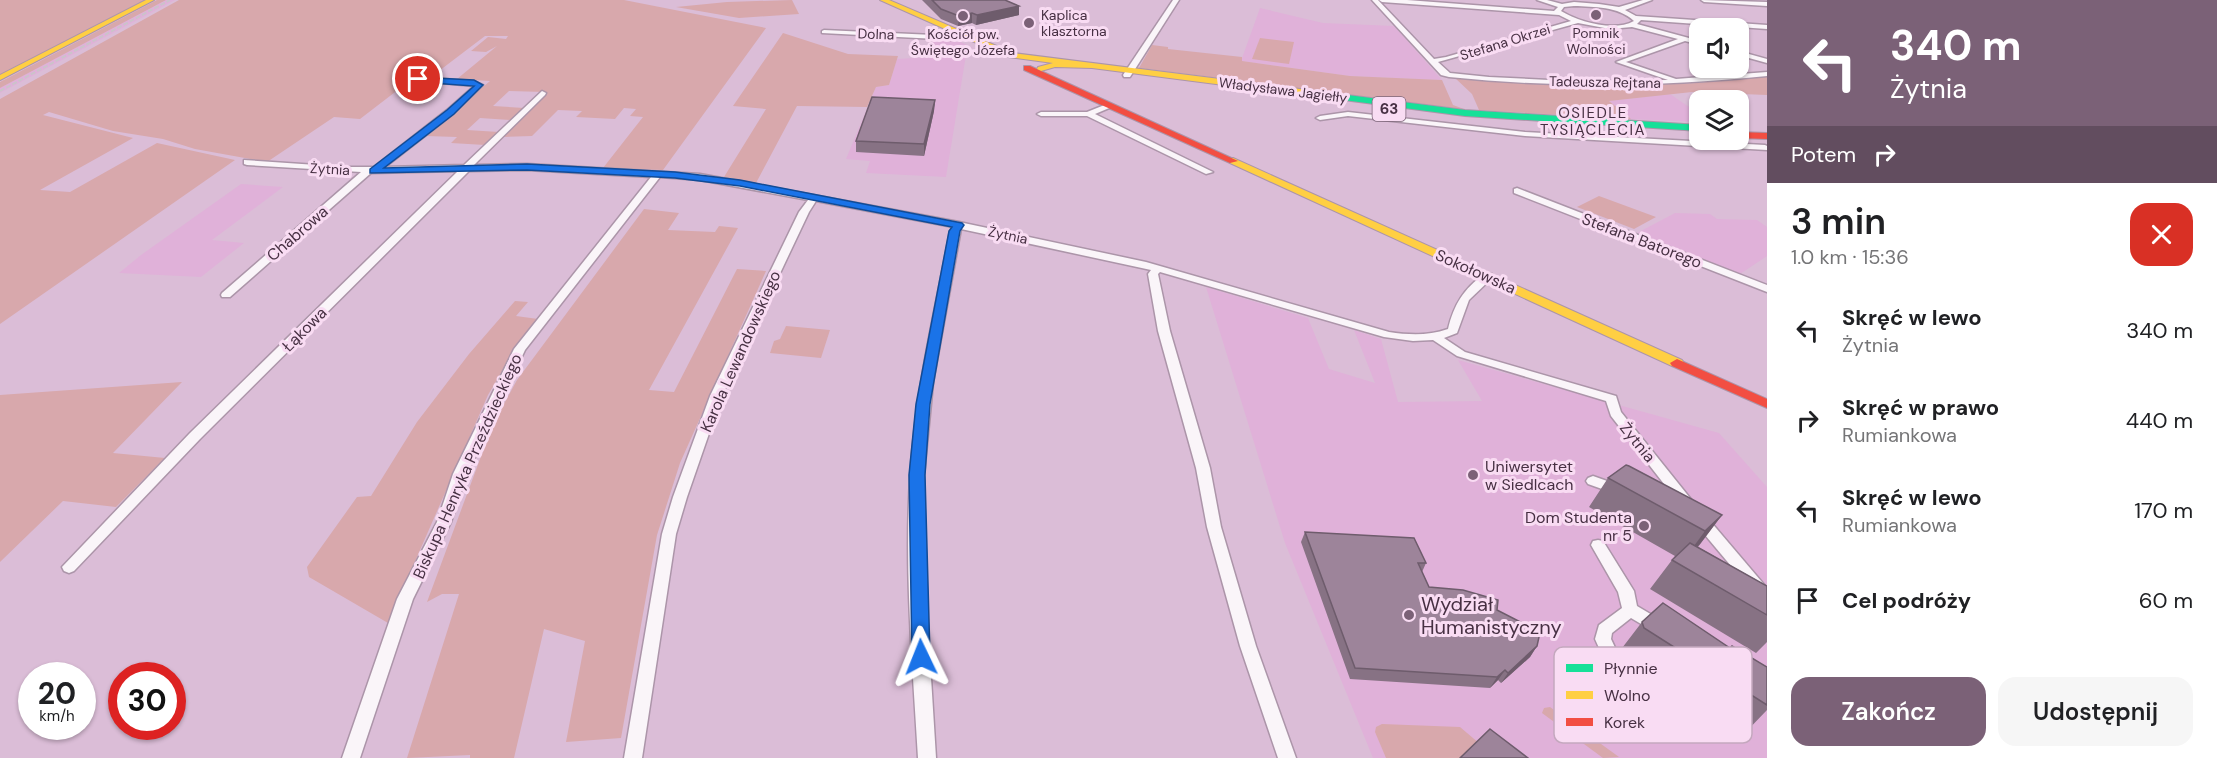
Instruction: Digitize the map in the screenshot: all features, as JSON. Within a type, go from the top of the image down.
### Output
[{"type":"main road","points":[[0,78],[151,0]]},
{"type":"main road","name":"Sokołowska","points":[[883,0],[988,47],[1110,106],[1767,404]]},
{"type":"main road","name":"Sokołowska","points":[[988,47],[1011,55],[1036,70],[1066,79],[1184,138]]},
{"type":"main road","name":"Władysława Jagiełły","points":[[1011,55],[1480,120],[1689,132]]},
{"type":"main road","points":[[1036,70],[1054,65],[1100,67]]},
{"type":"main road","name":"Władysława Jagiełły","points":[[1036,70],[1129,73],[1483,115],[1689,127]]},
{"type":"main road","points":[[1066,79],[1066,73],[1080,70]]},
{"type":"main road","points":[[1749,132],[1767,131]]},
{"type":"main road","points":[[1749,137],[1766,145]]},
{"type":"street","points":[[1129,73],[1176,0]]},
{"type":"street","points":[[1375,0],[1433,61]]},
{"type":"street","points":[[1382,0],[1560,9],[1588,5],[1617,10],[1634,21],[1689,40]]},
{"type":"street","points":[[1540,0],[1560,9],[1577,21],[1605,26],[1634,21],[1767,27]]},
{"type":"street","points":[[1617,10],[1649,0]]},
{"type":"street","points":[[1704,0],[1767,4]]},
{"type":"street","name":"Stefana Okrzei","points":[[1433,61],[1577,21]]},
{"type":"street","name":"Dolna","points":[[824,32],[956,38],[964,36]]},
{"type":"street","points":[[1684,82],[1619,62],[1685,39]]},
{"type":"street","points":[[1749,56],[1767,61]]},
{"type":"street","name":"Tadeusza Rejtana","points":[[1433,61],[1444,73],[1454,76],[1575,84],[1684,82],[1767,74]]},
{"type":"street","name":"Chabrowa","points":[[226,295],[371,171],[450,112],[479,85],[418,79]]},
{"type":"street","name":"Łąkowa","points":[[69,567],[195,436],[309,326],[542,93]]},
{"type":"street","points":[[1041,114],[1088,114],[1110,106]]},
{"type":"street","points":[[1088,114],[1209,172]]},
{"type":"street","points":[[1320,118],[1348,114],[1515,134],[1766,145]]},
{"type":"street","name":"Żytnia","points":[[248,162],[371,171],[527,167],[658,174],[720,180],[959,225],[1158,268],[1388,335],[1411,339],[1437,338],[1461,354],[1612,399],[1615,413],[1767,599]]},
{"type":"street","name":"Biskupa Henryka Przeździeckiego","points":[[351,758],[405,599],[444,522],[460,474],[520,349],[658,174]]},
{"type":"street","name":"Stefana Batorego","points":[[1517,191],[1767,289]]},
{"type":"street","name":"Karola Lewandowskiego","points":[[633,758],[669,534],[680,497],[716,396],[804,212],[814,198]]},
{"type":"street","points":[[927,758],[922,673],[917,475],[923,404],[955,231],[959,225]]},
{"type":"street","points":[[1158,268],[1153,274],[1164,331],[1203,468],[1214,526],[1248,646],[1287,758]]},
{"type":"street","points":[[1437,338],[1453,331],[1458,306],[1472,288],[1488,276]]},
{"type":"street","points":[[1593,480],[1637,496]]},
{"type":"street","points":[[1670,508],[1692,509]]},
{"type":"street","points":[[1598,545],[1626,591],[1630,610],[1669,633]]},
{"type":"street","points":[[1607,647],[1603,639],[1605,630],[1630,610]]},
{"type":"shaded area","points":[[0,0],[145,0],[0,75]]},
{"type":"shaded area","points":[[157,0],[166,0],[0,88],[0,82]]},
{"type":"shaded area","points":[[166,0],[175,0],[0,93],[0,88]]},
{"type":"shaded area","points":[[179,0],[624,0],[766,28],[663,170],[603,168],[643,117],[630,116],[636,109],[624,108],[615,119],[576,117],[582,111],[558,110],[532,136],[500,137],[545,92],[509,91],[493,106],[524,108],[512,120],[480,118],[467,130],[499,132],[485,145],[451,143],[457,137],[426,136],[490,81],[457,79],[497,46],[486,52],[471,51],[488,37],[506,39],[508,36],[485,36],[431,77],[416,76],[360,119],[334,117],[267,162],[195,149],[163,139],[113,131],[49,112],[43,115],[133,138],[40,190],[70,192],[157,143],[235,160],[0,324],[0,99]]},
{"type":"shaded area","points":[[792,0],[799,14],[739,18],[676,7],[727,2]]},
{"type":"shaded area","points":[[1260,8],[1323,23],[1394,26],[1442,80],[1350,76],[1241,61]]},
{"type":"shaded area","points":[[783,33],[848,54],[898,56],[889,85],[876,87],[867,107],[797,106],[756,183],[724,177],[766,109],[733,106]]},
{"type":"shaded area","points":[[934,38],[953,38],[973,48],[965,52],[931,51]]},
{"type":"shaded area","points":[[1260,38],[1294,42],[1289,64],[1252,59]]},
{"type":"shaded area","points":[[1152,45],[1168,47],[1168,49],[1242,57],[1242,61],[1350,76],[1442,80],[1453,105],[1464,109],[1139,68]]},
{"type":"shaded area","points":[[966,55],[946,177],[866,173],[870,161],[846,159],[876,87],[889,85],[897,59]]},
{"type":"shaded area","points":[[1767,76],[1767,95],[1749,94],[1749,90],[1689,90],[1689,92],[1609,101],[1631,119],[1479,110],[1472,94],[1454,77],[1586,87],[1696,83]]},
{"type":"shaded area","points":[[1670,94],[1689,107],[1689,122],[1631,119],[1609,101]]},
{"type":"shaded area","points":[[241,184],[283,187],[212,240],[244,243],[201,277],[119,273],[141,255]]},
{"type":"shaded area","points":[[1599,196],[1656,217],[1634,229],[1577,207]]},
{"type":"shaded area","points":[[644,209],[679,213],[668,230],[715,232],[719,226],[738,228],[649,390],[674,392],[737,269],[766,271],[680,463],[657,535],[621,738],[566,742],[585,641],[544,629],[514,758],[470,758],[470,755],[407,758],[459,594],[442,594],[427,602],[493,424],[517,380]]},
{"type":"shaded area","points":[[1675,213],[1710,214],[1717,219],[1757,220],[1767,227],[1767,256],[1740,274],[1637,233]]},
{"type":"shaded area","name":"Uniwersytet w Siedlcach","points":[[1206,287],[1308,318],[1329,369],[1375,383],[1354,330],[1381,339],[1398,402],[1482,401],[1458,360],[1719,433],[1767,487],[1767,758],[1373,758],[1285,543]]},
{"type":"shaded area","points":[[515,301],[528,302],[516,316],[538,319],[511,356],[488,395],[388,623],[309,577],[307,567],[357,497],[371,496],[417,422],[469,354]]},
{"type":"shaded area","points":[[786,326],[830,330],[821,358],[770,353],[774,341],[780,339]]},
{"type":"shaded area","points":[[182,382],[113,453],[165,458],[116,507],[63,501],[0,562],[0,395]]},
{"type":"shaded area","points":[[1550,707],[1554,710],[1554,722],[1542,713],[1544,708]]},
{"type":"shaded area","points":[[1382,724],[1460,727],[1480,744],[1465,758],[1386,758],[1375,732],[1376,727]]},
{"type":"shaded area","points":[[1583,743],[1600,743],[1619,757],[1603,758]]},
{"type":"building","points":[[932,0],[1005,0],[1019,6],[977,15],[972,13],[959,16],[941,9]]},
{"type":"building","points":[[872,97],[935,100],[924,144],[856,141]]},
{"type":"building","points":[[1626,465],[1722,515],[1705,531],[1608,478]]},
{"type":"building","name":"Wydział Humanistyczny","points":[[1305,532],[1414,538],[1426,563],[1418,563],[1429,587],[1463,590],[1498,600],[1497,610],[1536,630],[1539,637],[1537,646],[1508,673],[1505,670],[1497,677],[1355,668]]},
{"type":"building","points":[[1690,543],[1767,586],[1767,615],[1672,560]]},
{"type":"building","points":[[1663,603],[1729,647],[1674,647],[1644,628],[1642,622]]},
{"type":"building","points":[[1752,658],[1767,667],[1767,705],[1752,695]]},
{"type":"building","points":[[1490,729],[1528,758],[1460,758]]},
{"type":"railway","points":[[0,91],[170,0]]},
{"type":"traffic: fast","points":[[1324,95],[1465,113],[1689,127]]},
{"type":"traffic: slow","points":[[0,78],[151,0]]},
{"type":"traffic: slow","points":[[883,0],[1011,55],[1324,95]]},
{"type":"traffic: slow","points":[[1041,69],[1054,65],[1090,66]]},
{"type":"traffic: slow","points":[[1233,161],[1677,363]]},
{"type":"traffic: jam","points":[[1027,68],[1233,161]]},
{"type":"traffic: jam","points":[[1749,135],[1767,136]]},
{"type":"traffic: jam","points":[[1677,363],[1767,404]]},
{"type":"place","name":"Pomnik Wolności","points":[[1596,15]]},
{"type":"place","name":"Kościół pw. Świętego Józefa","points":[[963,16]]},
{"type":"place","name":"Kaplica klasztorna","points":[[1029,23]]},
{"type":"place","name":"Uniwersytet w Siedlcach","points":[[1473,475]]},
{"type":"place","name":"Dom Studenta nr 5","points":[[1644,526]]},
{"type":"place","name":"Wydział Humanistyczny","points":[[1409,615]]},
{"type":"district","name":"OSIEDLE TYSIĄCLECIA","points":[[1593,122]]},
{"type":"route","points":[[418,79],[479,85],[415,141],[374,171],[527,167],[700,177],[959,225],[955,231],[923,404],[917,475],[921,657]]}]
